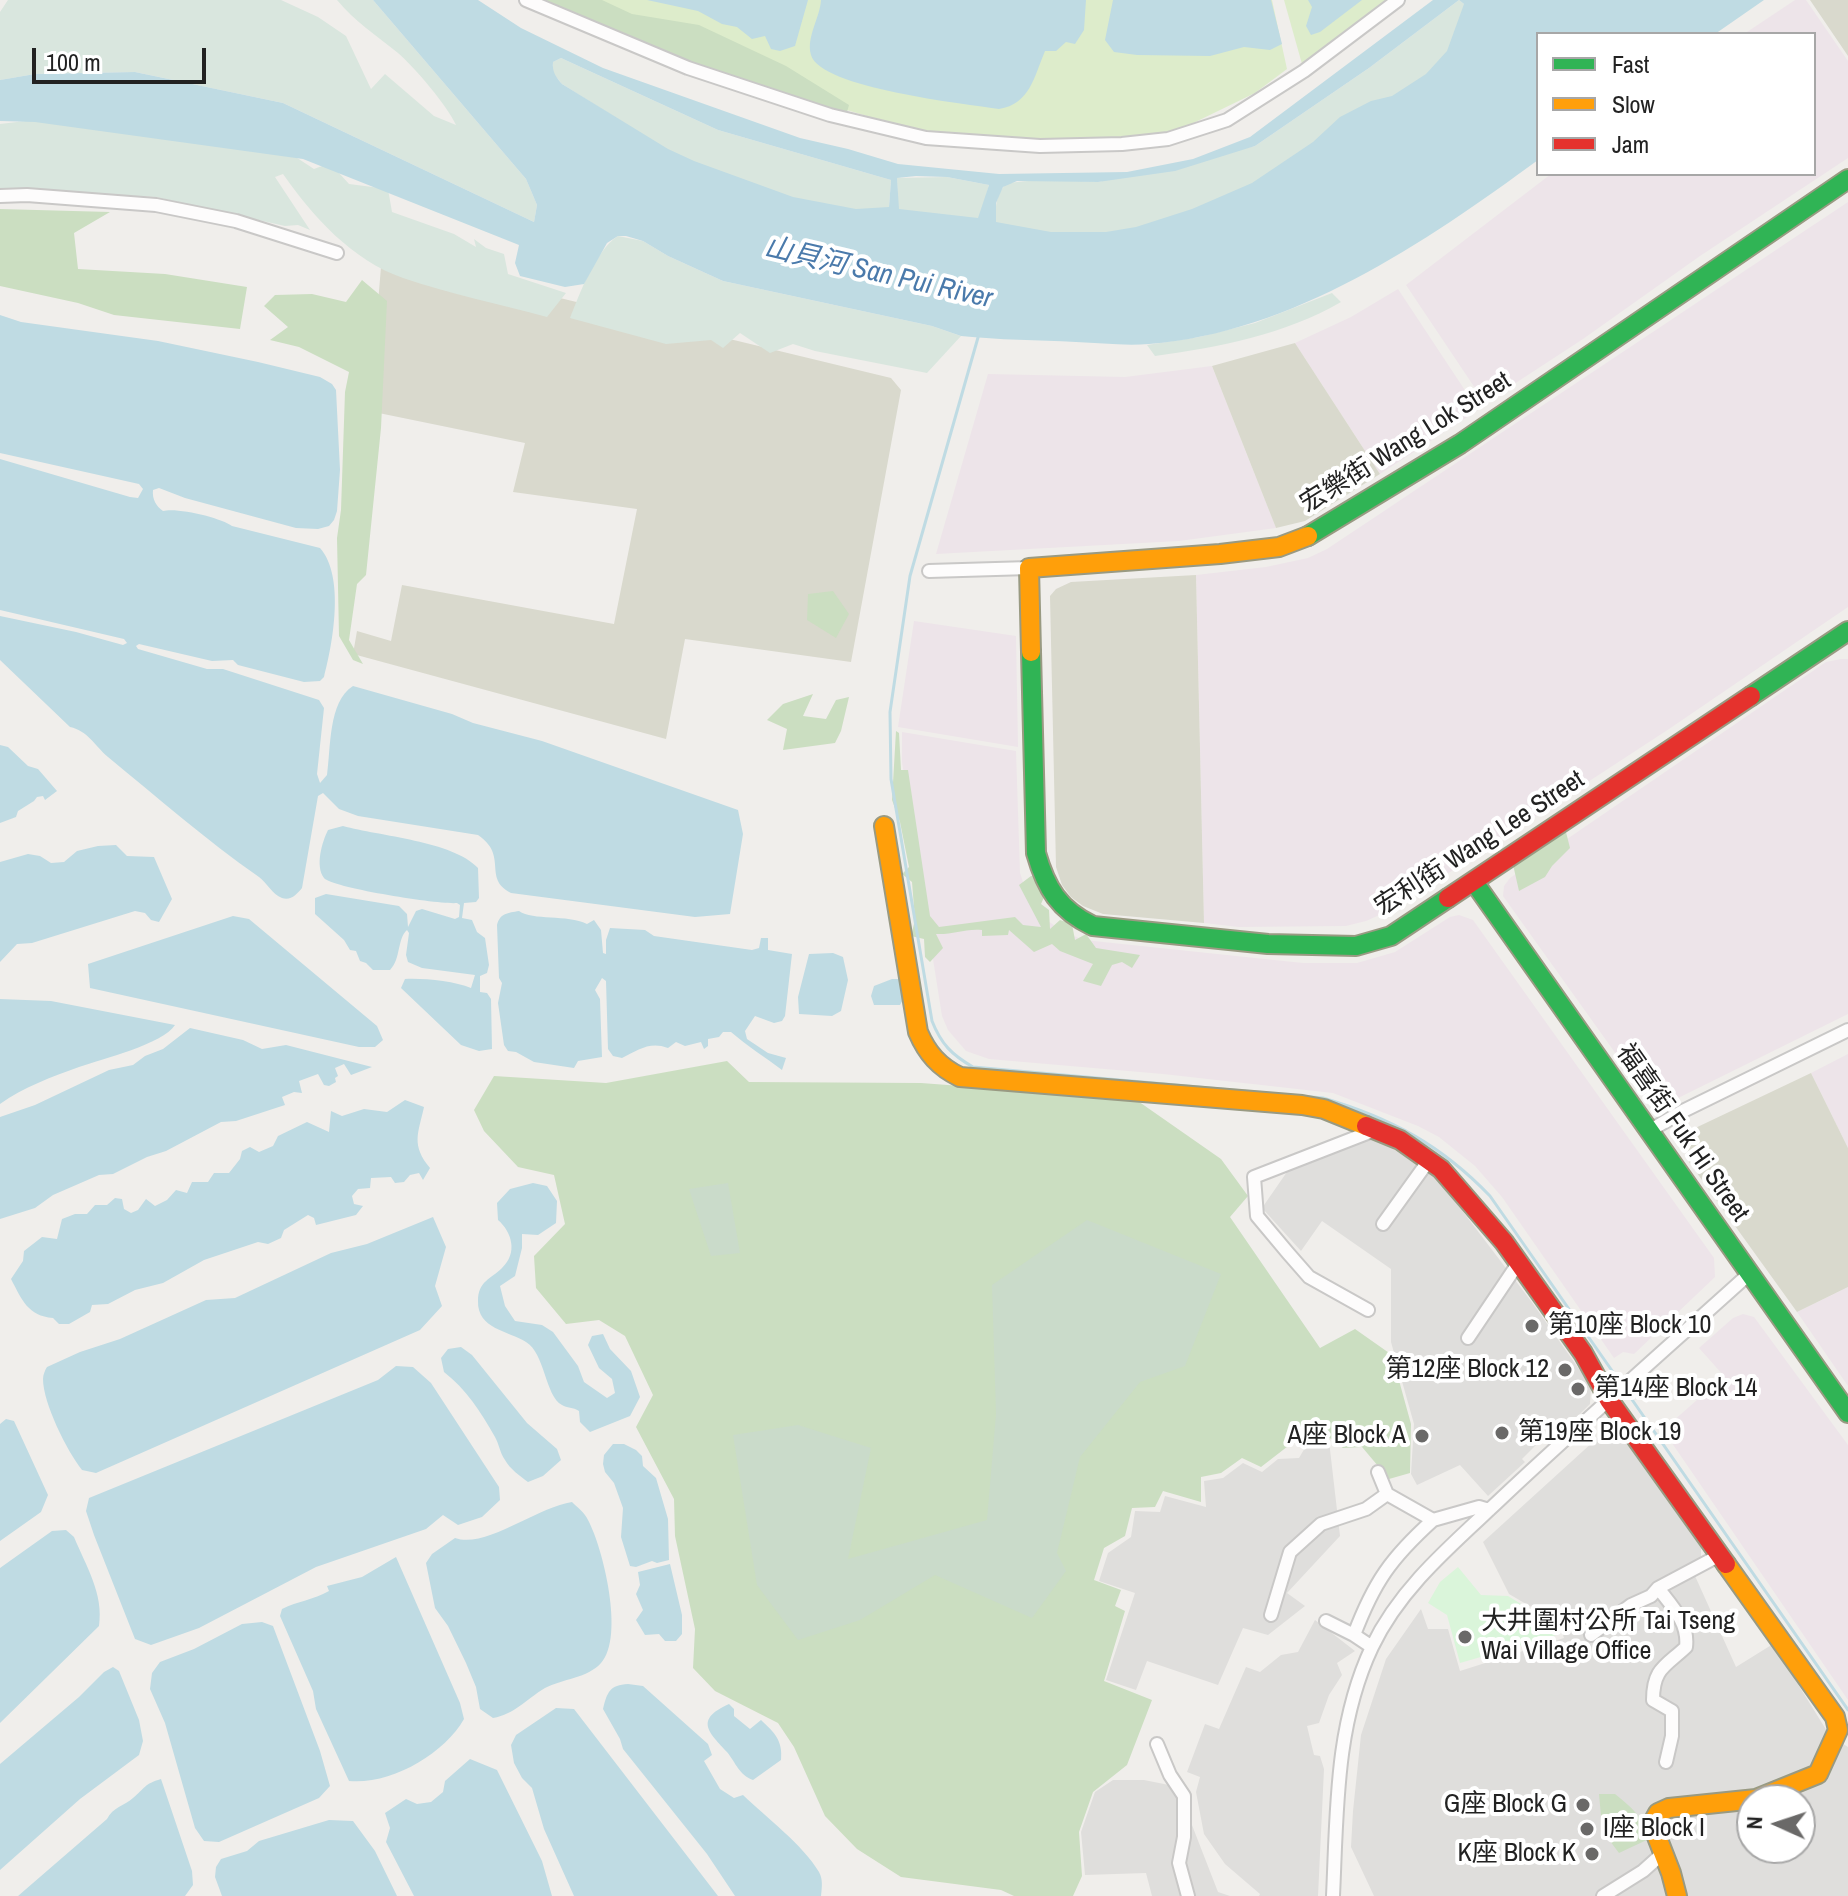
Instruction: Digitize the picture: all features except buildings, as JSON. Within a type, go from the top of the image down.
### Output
[{"type":"street","points":[[526,0],[688,68],[830,115],[926,138],[1040,146],[1122,144],[1168,139],[1186,136],[1227,120],[1304,71],[1398,0]]},
{"type":"street","name":"宏樂街 Wang Lok Street","points":[[929,571],[1029,568],[1235,552],[1279,547],[1304,538],[1460,444],[1848,179]]},
{"type":"street","points":[[0,196],[27,195],[156,205],[236,221],[337,253]]},
{"type":"street","name":"宏利街 Wang Lee Street","points":[[1029,568],[1036,853],[1048,892],[1074,919],[1093,926],[1268,944],[1356,946],[1391,936],[1848,631]]},
{"type":"street","points":[[884,826],[918,1032],[924,1048],[938,1067],[960,1077],[1324,1109],[1400,1140],[1441,1169],[1519,1262],[1583,1353],[1593,1375],[1612,1397],[1835,1717],[1838,1730],[1818,1774],[1756,1799],[1669,1808],[1658,1813],[1652,1824],[1662,1854],[1677,1883],[1677,1896]]},
{"type":"street","name":"福喜街 Fuk Hi Street","points":[[1474,882],[1848,1413]]},
{"type":"street","points":[[1649,1131],[1683,1111],[1848,1030]]},
{"type":"street","points":[[1368,1310],[1309,1277],[1288,1253],[1257,1216],[1254,1177],[1376,1130]]},
{"type":"street","points":[[1383,1224],[1429,1160]]},
{"type":"street","points":[[1468,1338],[1519,1262]]},
{"type":"street","points":[[1333,1896],[1340,1756],[1349,1713],[1372,1647],[1389,1615],[1427,1569],[1489,1510],[1749,1274]]},
{"type":"street","points":[[1378,1472],[1387,1494],[1433,1520]]},
{"type":"street","points":[[1271,1615],[1290,1552],[1321,1524],[1366,1509],[1387,1494]]},
{"type":"street","points":[[1354,1635],[1366,1603],[1383,1572],[1433,1520],[1479,1507],[1489,1510]]},
{"type":"street","points":[[1591,1635],[1631,1605],[1651,1596],[1658,1588],[1720,1555]]},
{"type":"street","points":[[1658,1588],[1682,1618],[1687,1640],[1686,1647],[1656,1674],[1653,1688],[1653,1700],[1672,1711],[1672,1736],[1666,1762]]},
{"type":"street","points":[[1326,1621],[1372,1647]]},
{"type":"street","points":[[1157,1744],[1170,1775],[1184,1796],[1184,1837],[1179,1863],[1188,1896]]},
{"type":"street","points":[[1603,1896],[1643,1871],[1662,1854]]},
{"type":"shaded area","points":[[8,0],[281,0],[318,17],[346,36],[371,89],[385,74],[434,116],[456,125],[438,97],[413,68],[337,0],[373,0],[526,179],[537,205],[534,222],[283,103],[135,72],[35,74],[0,80],[0,12]]},
{"type":"shaded area","points":[[1459,0],[1464,4],[1466,0],[1536,33],[1130,279],[743,198],[562,84],[553,73],[553,62],[561,58],[718,130],[891,180],[889,207],[898,209],[897,178],[947,177],[989,185],[985,200],[995,221],[998,196],[1008,183],[1046,179],[1098,182],[1255,146],[1369,68]]},
{"type":"shaded area","points":[[1795,0],[1806,0],[1848,61],[1848,158],[1485,403],[1406,285],[1548,176],[1816,176],[1816,32],[1747,32]]},
{"type":"shaded area","points":[[1810,0],[1848,0],[1848,56]]},
{"type":"shaded area","points":[[51,118],[285,150],[314,169],[330,163],[349,184],[388,189],[392,212],[454,234],[476,247],[474,239],[486,248],[504,254],[508,274],[566,293],[547,317],[403,278],[351,249],[307,206],[283,174],[275,177],[310,230],[156,197],[0,189],[0,124]]},
{"type":"shaded area","points":[[1848,202],[1848,607],[1669,729],[1395,908],[1346,926],[1239,927],[1204,923],[1196,575],[1266,567],[1308,558],[1327,549]]},
{"type":"shaded area","points":[[618,236],[643,241],[723,281],[932,326],[961,336],[927,373],[793,344],[770,353],[740,333],[723,348],[711,340],[666,344],[570,318],[595,262]]},
{"type":"shaded area","points":[[382,255],[891,378],[901,390],[851,662],[685,639],[666,739],[353,654],[357,631],[391,641],[402,585],[614,624],[637,509],[513,492],[525,443],[369,411]]},
{"type":"shaded area","points":[[1398,289],[1478,410],[1380,474],[1295,343],[1351,317]]},
{"type":"shaded area","points":[[1332,293],[1341,302],[1297,323],[1251,338],[1155,356],[1147,345],[1199,337],[1255,323]]},
{"type":"shaded area","points":[[1295,343],[1380,474],[1305,521],[1276,528],[1212,366]]},
{"type":"shaded area","points":[[1212,366],[1276,528],[1179,541],[936,554],[988,374],[1125,377]]},
{"type":"shaded area","points":[[1196,575],[1204,923],[1103,914],[1071,897],[1062,885],[1056,867],[1050,596],[1056,589],[1071,582]]},
{"type":"shaded area","points":[[914,621],[1016,636],[1018,747],[898,727]]},
{"type":"shaded area","points":[[1848,659],[1848,1014],[1668,1103],[1655,1104],[1641,1089],[1503,896],[1504,886],[1510,878],[1826,662]]},
{"type":"shaded area","points":[[902,732],[1016,751],[1020,873],[1026,891],[1048,921],[1084,940],[1303,963],[1357,963],[1395,952],[1450,917],[1459,915],[1473,920],[1714,1258],[1715,1277],[1634,1354],[1623,1352],[1614,1358],[1502,1197],[1475,1166],[1439,1137],[1418,1126],[1333,1093],[989,1059],[966,1051],[948,1030],[942,1016],[902,762]]},
{"type":"shaded area","points":[[1848,1054],[1848,1148],[1811,1073]]},
{"type":"shaded area","points":[[1811,1073],[1848,1148],[1848,1287],[1797,1312],[1689,1162],[1682,1139],[1689,1131]]},
{"type":"shaded area","points":[[1375,1138],[1435,1175],[1591,1386],[1590,1404],[1559,1435],[1551,1430],[1522,1459],[1525,1462],[1488,1496],[1460,1465],[1417,1485],[1411,1474],[1414,1424],[1391,1342],[1391,1269],[1322,1221],[1301,1251],[1262,1208],[1289,1169]]},
{"type":"shaded area","points":[[1848,1287],[1848,1386],[1797,1312]]},
{"type":"shaded area","points":[[1743,1314],[1754,1317],[1848,1445],[1848,1700],[1663,1430],[1724,1376],[1699,1348],[1733,1318]]},
{"type":"shaded area","points":[[1616,1421],[1701,1544],[1701,1560],[1691,1567],[1736,1667],[1773,1644],[1830,1736],[1848,1747],[1848,1896],[1374,1896],[1351,1847],[1361,1735],[1386,1659],[1421,1609],[1428,1629],[1448,1629],[1460,1671],[1564,1638],[1558,1619],[1509,1594],[1483,1542]]},
{"type":"shaded area","points":[[1315,1431],[1329,1441],[1340,1536],[1287,1593],[1305,1606],[1268,1635],[1243,1628],[1218,1685],[1147,1661],[1136,1690],[1106,1680],[1135,1593],[1099,1581],[1108,1553],[1131,1537],[1135,1511],[1160,1512],[1165,1496],[1206,1507],[1204,1481],[1223,1478],[1243,1463],[1262,1472],[1278,1459],[1299,1458]]},
{"type":"shaded area","points":[[1315,1620],[1355,1651],[1337,1663],[1342,1675],[1329,1695],[1319,1723],[1307,1726],[1314,1755],[1320,1756],[1324,1769],[1318,1896],[1259,1896],[1225,1864],[1204,1834],[1196,1792],[1200,1777],[1187,1772],[1205,1724],[1219,1729],[1246,1667],[1260,1672],[1281,1655],[1298,1652]]},
{"type":"shaded area","points":[[1113,1780],[1144,1780],[1189,1789],[1190,1820],[1218,1892],[1230,1896],[1152,1896],[1146,1873],[1085,1875],[1081,1832],[1095,1792]]},
{"type":"green space","points":[[536,0],[602,0],[632,14],[699,25],[786,66],[849,105],[844,123],[689,72]]},
{"type":"green space","points":[[555,0],[1272,0],[1287,69],[1255,93],[1181,129],[1122,144],[974,142],[911,129],[789,93]]},
{"type":"green space","points":[[1284,0],[1393,0],[1317,61],[1302,64]]},
{"type":"green space","points":[[0,209],[110,212],[74,233],[78,269],[165,274],[247,287],[240,329],[114,315],[78,303],[0,286]]},
{"type":"green space","points":[[362,280],[387,301],[381,428],[366,575],[357,584],[349,640],[363,664],[353,660],[339,636],[337,538],[341,510],[345,392],[349,372],[299,347],[270,340],[288,327],[264,306],[275,295],[312,294],[346,302]]},
{"type":"green space","points":[[833,591],[849,614],[836,638],[807,620],[808,594]]},
{"type":"green space","points":[[813,694],[803,716],[826,719],[836,700],[849,697],[835,743],[783,750],[787,729],[767,720],[783,704]]},
{"type":"green space","points":[[896,731],[899,733],[901,770],[908,770],[930,916],[939,927],[1015,917],[1023,925],[1041,927],[1019,885],[1031,876],[1053,877],[1041,904],[1049,910],[1050,929],[1060,920],[1072,924],[1075,940],[1086,934],[1096,948],[1140,955],[1132,968],[1122,962],[1112,965],[1101,986],[1083,981],[1093,964],[1060,951],[1052,944],[1034,952],[1009,930],[1008,935],[982,936],[982,930],[936,934],[943,948],[930,962],[925,957],[924,939],[911,936],[915,920],[912,882],[902,874],[909,867],[892,800]]},
{"type":"green space","points":[[1538,831],[1566,832],[1570,848],[1545,877],[1519,891],[1509,847]]},
{"type":"green space","points":[[727,1061],[749,1082],[921,1083],[1135,1099],[1221,1159],[1248,1196],[1230,1217],[1320,1348],[1355,1329],[1392,1355],[1411,1424],[1410,1473],[1389,1479],[1362,1447],[1343,1448],[1314,1426],[1261,1467],[1242,1458],[1221,1473],[1201,1477],[1201,1502],[1163,1491],[1155,1507],[1132,1508],[1125,1536],[1104,1548],[1094,1580],[1121,1590],[1115,1606],[1125,1611],[1104,1681],[1152,1700],[1127,1765],[1093,1792],[1079,1832],[1082,1876],[1073,1896],[1014,1896],[1001,1890],[901,1877],[857,1849],[825,1816],[794,1747],[778,1723],[715,1691],[693,1668],[695,1629],[675,1536],[674,1499],[636,1427],[653,1395],[625,1336],[599,1320],[566,1324],[536,1288],[534,1256],[565,1224],[554,1175],[518,1167],[484,1131],[474,1110],[494,1076],[606,1083]]},
{"type":"green space","points":[[728,1183],[740,1253],[711,1256],[689,1189]]},
{"type":"green space","points":[[1087,1220],[1221,1274],[1185,1366],[1140,1382],[1080,1457],[1057,1553],[1066,1571],[1032,1618],[935,1575],[860,1620],[798,1640],[757,1585],[733,1435],[798,1425],[871,1448],[848,1559],[987,1520],[996,1414],[992,1285]]},
{"type":"green space","points":[[1458,1567],[1481,1595],[1508,1596],[1544,1618],[1557,1622],[1560,1634],[1460,1663],[1447,1615],[1428,1603],[1440,1582]]},
{"type":"green space","points":[[1599,1794],[1615,1794],[1632,1808],[1651,1838],[1619,1853],[1610,1841],[1614,1829],[1601,1816]]},
{"type":"water","name":"山貝河 San Pui River","points":[[373,0],[478,0],[521,28],[603,68],[800,138],[898,164],[999,174],[1127,172],[1193,159],[1250,137],[1433,0],[1459,0],[1764,0],[1718,32],[1536,32],[1536,161],[1403,252],[1305,303],[1254,322],[1202,336],[1140,345],[961,336],[932,326],[723,281],[643,241],[626,236],[618,236],[607,243],[584,284],[565,287],[520,276],[515,263],[519,245],[303,159],[35,122],[0,121],[0,80],[35,74],[135,72],[283,103],[534,222],[537,205],[526,179]],"holes":[[[1459,0],[1464,4],[1447,51],[1426,74],[1392,96],[1371,101],[1340,117],[1313,142],[1252,183],[1192,209],[1136,227],[1106,232],[1051,232],[996,222],[996,203],[1003,187],[1017,181],[1098,182],[1175,171],[1255,146],[1369,68]],[[561,58],[718,130],[891,180],[889,207],[856,209],[793,197],[694,161],[668,149],[562,84],[555,74],[553,62]],[[947,177],[989,185],[978,218],[899,209],[897,178]]]},
{"type":"water","points":[[647,0],[808,0],[795,46],[780,51],[771,49],[765,36],[752,39],[737,27],[722,24],[698,11]]},
{"type":"water","points":[[821,0],[1086,0],[1084,30],[1075,44],[1066,42],[1056,51],[1045,51],[1030,88],[1018,101],[999,109],[866,85],[820,67],[810,48]]},
{"type":"water","points":[[1113,0],[1271,0],[1282,44],[1270,50],[1244,47],[1210,56],[1114,52],[1105,40]]},
{"type":"water","points":[[1308,0],[1362,0],[1320,32],[1311,35],[1306,26],[1312,7]]},
{"type":"water","points":[[0,315],[21,322],[158,341],[258,362],[320,377],[336,390],[340,470],[337,511],[329,526],[296,528],[159,488],[153,490],[155,502],[163,511],[199,514],[232,526],[320,548],[328,560],[335,592],[331,646],[324,677],[320,681],[304,682],[238,665],[233,660],[212,661],[139,644],[136,646],[138,649],[207,669],[223,669],[319,700],[324,708],[317,774],[320,783],[327,775],[335,714],[345,693],[353,686],[542,741],[738,810],[743,834],[730,914],[695,917],[511,893],[498,881],[492,851],[478,835],[358,816],[339,809],[323,793],[318,796],[302,888],[296,895],[285,899],[201,834],[86,735],[70,727],[0,660],[0,616],[123,645],[127,643],[124,639],[0,610],[0,459],[130,497],[138,498],[143,489],[139,484],[0,453]]},
{"type":"water","points":[[0,745],[8,747],[28,766],[38,769],[57,791],[45,800],[43,796],[37,797],[18,811],[16,817],[0,823]]},
{"type":"water","points":[[343,826],[434,845],[451,851],[478,868],[479,898],[476,902],[464,903],[462,918],[472,920],[477,932],[485,938],[489,965],[487,973],[480,976],[480,992],[487,993],[491,999],[492,1049],[479,1051],[461,1045],[401,988],[405,979],[412,979],[471,988],[475,975],[422,968],[408,962],[407,930],[390,970],[373,970],[360,961],[356,951],[350,950],[344,940],[315,914],[315,898],[326,894],[399,906],[407,914],[408,927],[416,911],[422,909],[455,919],[459,917],[460,905],[457,903],[366,891],[324,878],[320,854],[328,830]]},
{"type":"water","points":[[116,845],[127,856],[154,857],[172,899],[159,922],[135,911],[32,943],[17,944],[0,962],[0,862],[28,854],[40,856],[51,863],[64,862],[77,851]]},
{"type":"water","points":[[519,911],[587,924],[594,920],[601,930],[603,953],[606,954],[610,928],[645,930],[654,936],[752,950],[759,948],[761,938],[768,938],[768,950],[792,954],[785,1016],[782,1021],[774,1023],[755,1016],[745,1031],[747,1039],[768,1053],[786,1058],[782,1070],[731,1032],[708,1039],[708,1046],[704,1049],[701,1042],[685,1046],[676,1042],[668,1048],[650,1046],[622,1058],[613,1056],[608,1049],[606,981],[602,978],[595,990],[600,999],[602,1057],[578,1061],[574,1068],[534,1062],[508,1051],[504,1045],[498,1003],[502,983],[499,978],[497,925],[502,916]]},
{"type":"water","points":[[233,916],[249,919],[377,1026],[383,1040],[375,1047],[359,1047],[90,988],[88,964]]},
{"type":"water","points":[[833,953],[843,957],[848,980],[841,1011],[832,1016],[799,1014],[798,997],[809,954]]},
{"type":"water","points":[[901,979],[904,998],[900,1005],[874,1005],[871,996],[874,986]]},
{"type":"water","points":[[0,999],[51,1001],[175,1025],[145,1045],[48,1079],[0,1104]]},
{"type":"water","points":[[190,1028],[243,1040],[262,1049],[286,1045],[372,1067],[351,1075],[344,1064],[335,1068],[338,1076],[336,1082],[329,1086],[324,1085],[318,1074],[299,1081],[302,1093],[294,1092],[282,1097],[285,1105],[236,1121],[221,1122],[166,1151],[113,1174],[99,1175],[53,1195],[35,1208],[0,1219],[0,1117],[35,1105],[109,1070],[133,1065],[163,1049]]},
{"type":"water","points":[[405,1100],[424,1107],[418,1146],[430,1168],[423,1180],[419,1173],[410,1175],[404,1182],[395,1183],[391,1177],[371,1178],[370,1188],[358,1189],[352,1196],[354,1204],[363,1206],[356,1215],[316,1225],[314,1218],[308,1215],[284,1230],[281,1238],[268,1244],[258,1242],[204,1260],[163,1283],[135,1290],[108,1304],[92,1305],[90,1312],[69,1324],[59,1324],[53,1318],[37,1314],[23,1300],[11,1279],[23,1261],[24,1251],[42,1237],[57,1239],[62,1219],[87,1214],[95,1205],[107,1205],[115,1198],[122,1199],[124,1209],[131,1213],[138,1210],[146,1199],[155,1206],[167,1200],[176,1190],[187,1193],[192,1182],[208,1182],[214,1173],[229,1173],[242,1151],[250,1147],[259,1152],[273,1146],[278,1136],[307,1122],[329,1132],[331,1111],[342,1116],[364,1109],[387,1112]]},
{"type":"water","points":[[533,1183],[547,1186],[557,1201],[556,1223],[538,1235],[522,1234],[515,1276],[500,1286],[505,1306],[515,1321],[542,1325],[553,1332],[578,1366],[584,1382],[607,1398],[615,1393],[612,1379],[599,1368],[588,1345],[592,1336],[603,1334],[610,1349],[631,1371],[640,1397],[630,1416],[590,1432],[580,1422],[579,1411],[556,1400],[532,1347],[495,1328],[479,1310],[480,1289],[510,1256],[510,1237],[498,1220],[497,1203],[510,1189]]},
{"type":"water","points":[[433,1217],[446,1247],[435,1286],[442,1306],[420,1330],[96,1473],[82,1470],[76,1462],[47,1401],[43,1379],[47,1367],[120,1339],[206,1300],[235,1298],[331,1253],[367,1244]]},
{"type":"water","points":[[461,1347],[472,1355],[527,1423],[557,1449],[561,1460],[543,1476],[528,1482],[512,1469],[479,1410],[444,1372],[441,1358],[448,1349]]},
{"type":"water","points":[[396,1366],[413,1367],[431,1383],[499,1487],[500,1500],[482,1517],[458,1525],[443,1515],[426,1529],[316,1567],[199,1628],[151,1645],[135,1639],[86,1511],[89,1498],[378,1380]]},
{"type":"water","points":[[6,1419],[14,1421],[48,1495],[41,1512],[0,1541],[0,1424]]},
{"type":"water","points":[[613,1444],[624,1444],[636,1450],[642,1456],[643,1466],[656,1478],[668,1519],[669,1560],[630,1566],[621,1537],[623,1508],[603,1464],[604,1455]]},
{"type":"water","points":[[572,1502],[588,1520],[600,1550],[611,1614],[608,1651],[596,1668],[545,1688],[514,1710],[493,1718],[480,1709],[476,1687],[466,1663],[448,1626],[435,1608],[426,1563],[432,1554],[455,1538],[481,1538]]},
{"type":"water","points":[[66,1530],[74,1537],[93,1580],[99,1603],[99,1626],[0,1723],[0,1568],[52,1531]]},
{"type":"water","points":[[396,1557],[460,1703],[464,1719],[444,1744],[415,1765],[382,1778],[349,1781],[316,1709],[313,1691],[280,1616],[282,1609],[329,1591],[327,1586],[362,1577]]},
{"type":"water","points":[[670,1564],[682,1615],[682,1634],[676,1641],[665,1641],[659,1634],[645,1635],[636,1620],[643,1610],[636,1594],[640,1585],[638,1572]]},
{"type":"water","points":[[262,1622],[273,1626],[330,1786],[319,1798],[219,1842],[204,1841],[195,1828],[165,1723],[150,1689],[152,1673],[160,1662],[194,1649],[242,1624]]},
{"type":"water","points":[[113,1667],[119,1671],[139,1720],[143,1741],[139,1755],[80,1799],[0,1870],[0,1764]]},
{"type":"water","points":[[628,1684],[643,1686],[708,1744],[712,1755],[704,1761],[720,1789],[734,1798],[743,1795],[804,1852],[820,1875],[821,1896],[735,1896],[707,1854],[623,1749],[603,1709],[610,1690]]},
{"type":"water","points":[[729,1704],[734,1709],[734,1716],[750,1729],[761,1720],[779,1742],[781,1760],[753,1780],[741,1772],[708,1727],[711,1716]]},
{"type":"water","points":[[556,1708],[574,1709],[718,1896],[574,1896],[544,1829],[532,1788],[514,1763],[511,1745],[516,1735]]},
{"type":"water","points":[[470,1759],[497,1770],[542,1861],[552,1896],[414,1896],[386,1842],[390,1828],[385,1813],[406,1799],[417,1804],[431,1802],[443,1792],[445,1781]]},
{"type":"water","points":[[161,1779],[192,1871],[193,1885],[185,1896],[18,1896],[115,1809]]},
{"type":"water","points":[[329,1820],[353,1821],[375,1851],[397,1896],[222,1896],[215,1877],[221,1859],[247,1851],[259,1841]]},
{"type":"waterway","points":[[979,334],[910,576],[890,712],[891,779],[932,1021],[939,1036],[953,1053],[973,1067],[1323,1098],[1393,1124],[1453,1162],[1490,1196],[1622,1385]]},
{"type":"waterway","points":[[1626,1391],[1848,1710]]},
{"type":"traffic: fast","points":[[1308,536],[1460,444],[1848,179]]},
{"type":"traffic: fast","points":[[1751,696],[1848,631]]},
{"type":"traffic: fast","points":[[1031,652],[1036,853],[1049,887],[1063,905],[1081,920],[1093,926],[1268,944],[1356,946],[1391,936],[1448,898]]},
{"type":"traffic: fast","points":[[1474,882],[1848,1413]]},
{"type":"traffic: slow","points":[[1031,652],[1029,568],[1220,554],[1279,547],[1308,536]]},
{"type":"traffic: slow","points":[[884,826],[918,1032],[934,1059],[946,1069],[960,1077],[1302,1105],[1324,1109],[1366,1126]]},
{"type":"traffic: slow","points":[[1677,1896],[1652,1824],[1658,1813],[1669,1808],[1756,1799],[1818,1774],[1838,1730],[1835,1717],[1726,1564]]},
{"type":"traffic: jam","points":[[1448,898],[1751,696]]},
{"type":"traffic: jam","points":[[1366,1126],[1400,1140],[1441,1169],[1504,1242],[1583,1353],[1609,1400],[1726,1564]]},
{"type":"place","name":"第10座 Block 10","points":[[1532,1326]]},
{"type":"place","name":"第12座 Block 12","points":[[1565,1370]]},
{"type":"place","name":"第14座 Block 14","points":[[1578,1389]]},
{"type":"place","name":"第19座 Block 19","points":[[1502,1433]]},
{"type":"place","name":"A座 Block A","points":[[1422,1436]]},
{"type":"place","name":"大井圍村公所 Tai Tseng Wai Village Office","points":[[1465,1637]]},
{"type":"place","name":"G座 Block G","points":[[1583,1805]]},
{"type":"place","name":"I座 Block I","points":[[1587,1829]]},
{"type":"place","name":"K座 Block K","points":[[1592,1854]]}]
